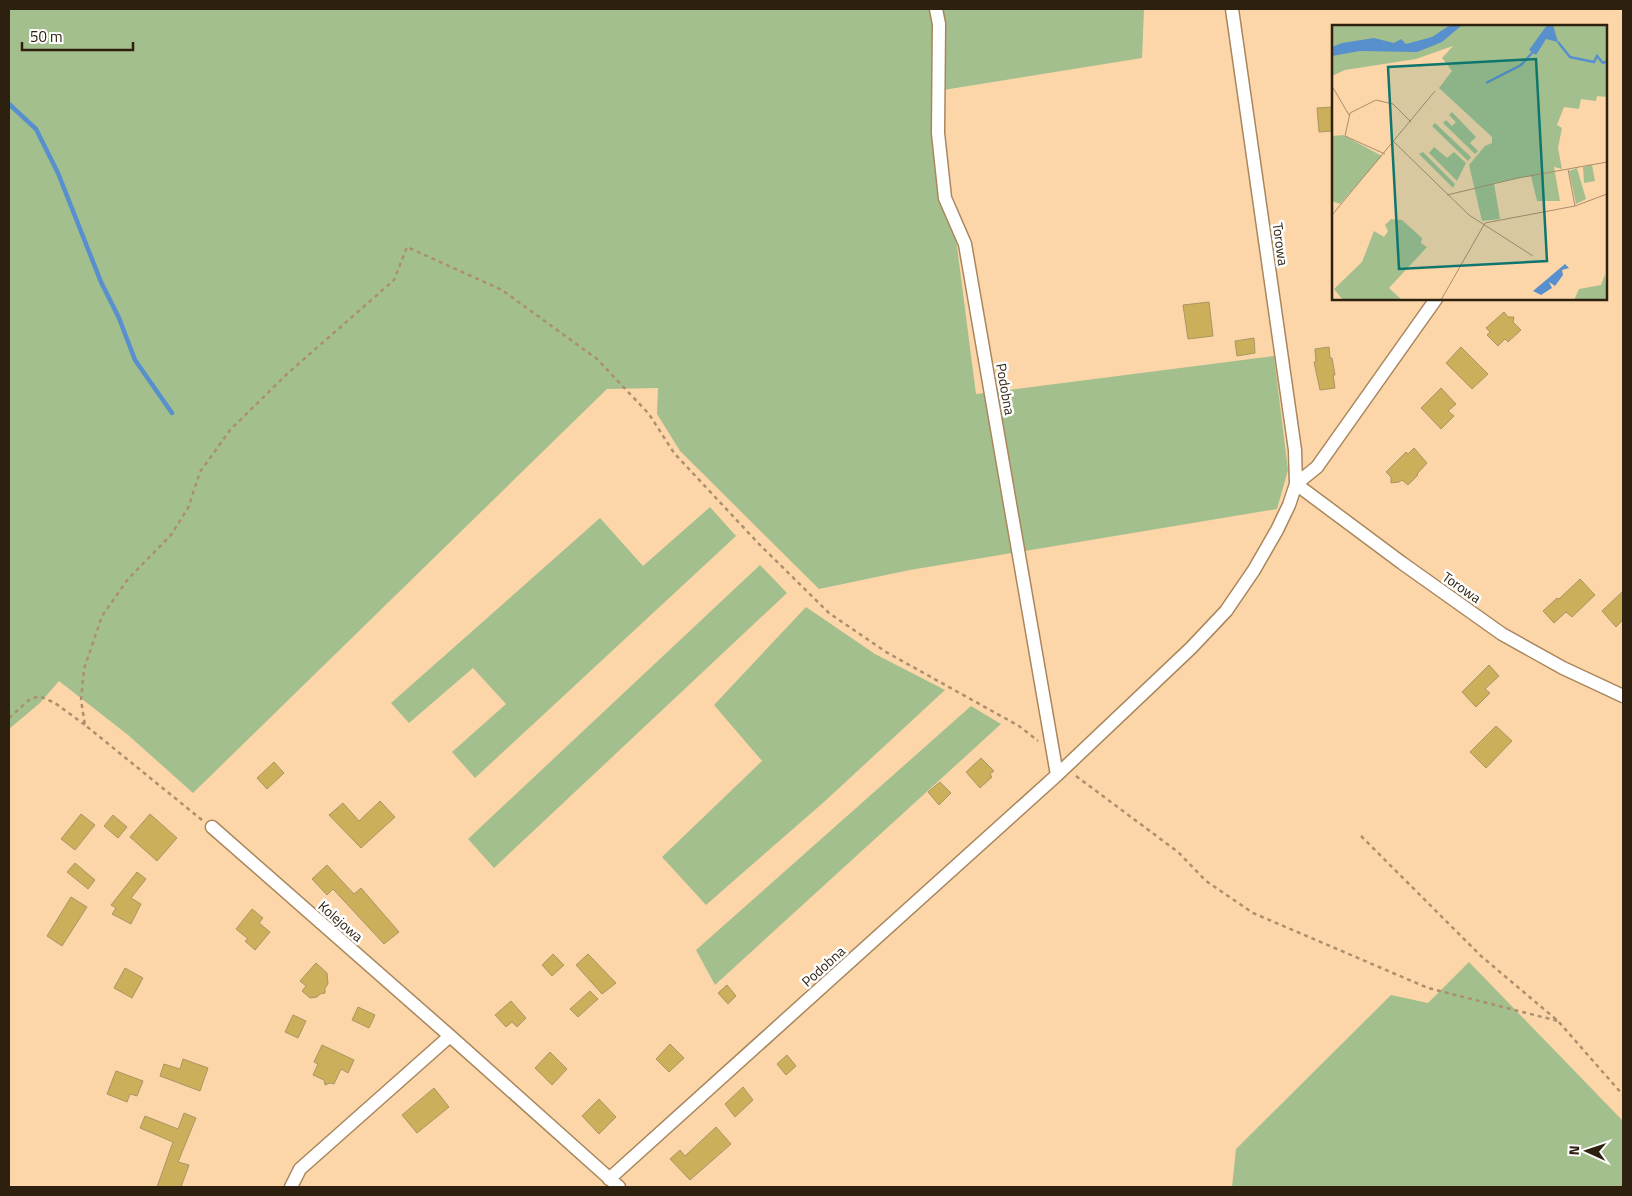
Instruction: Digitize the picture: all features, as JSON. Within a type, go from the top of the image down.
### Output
[{"type":"street","name":"Podobna","points":[[936,9],[939,24],[938,133],[946,198],[965,244],[1053,753],[1061,771]]},
{"type":"street","name":"Torowa","points":[[1232,9],[1295,450],[1296,484],[1502,634],[1563,668],[1623,696]]},
{"type":"street","points":[[1296,484],[1317,467],[1435,300]]},
{"type":"street","name":"Podobna","points":[[614,1183],[1061,771],[1191,648],[1226,611],[1254,570],[1277,530],[1289,505],[1296,484]]},
{"type":"street","name":"Kolejowa","points":[[212,827],[614,1183]]},
{"type":"street","points":[[291,1187],[300,1170],[450,1036]]},
{"type":"path","points":[[85,726],[81,700],[84,669],[102,616],[128,579],[171,535],[188,508],[200,472],[230,430],[287,374],[394,280],[407,247],[502,290],[597,359],[649,414],[674,453],[758,543],[829,613],[886,652],[1019,726],[1053,753]]},
{"type":"path","points":[[9,718],[28,700],[39,696],[55,703],[212,827]]},
{"type":"path","points":[[1061,771],[1178,852],[1206,881],[1253,913],[1428,988],[1558,1021]]},
{"type":"path","points":[[1362,836],[1482,956],[1558,1021],[1623,1095]]},
{"type":"green space","points":[[9,9],[1144,9],[1142,58],[937,91],[976,394],[1274,356],[1288,470],[1277,509],[910,570],[819,589],[680,451],[657,414],[658,388],[607,389],[193,793],[128,735],[59,681],[40,703],[9,729]]},
{"type":"green space","points":[[710,507],[736,536],[475,778],[452,752],[506,704],[473,668],[409,723],[391,703],[600,518],[643,566]]},
{"type":"green space","points":[[760,565],[787,593],[494,868],[468,839]]},
{"type":"green space","points":[[806,607],[875,654],[945,690],[824,802],[706,905],[662,857],[762,761],[714,705]]},
{"type":"green space","points":[[971,706],[1001,724],[715,985],[696,950]]},
{"type":"green space","points":[[1469,962],[1623,1121],[1623,1187],[1232,1187],[1236,1149],[1391,995],[1428,1003]]},
{"type":"building","points":[[1332,107],[1332,131],[1319,132],[1317,108]]},
{"type":"building","points":[[1209,302],[1213,336],[1188,339],[1183,305]]},
{"type":"building","points":[[1504,312],[1508,317],[1514,317],[1513,322],[1521,330],[1508,342],[1505,339],[1498,346],[1487,335],[1490,332],[1486,328]]},
{"type":"building","points":[[1254,338],[1255,353],[1237,356],[1235,341]]},
{"type":"building","points":[[1329,347],[1335,375],[1333,375],[1335,388],[1320,390],[1314,362],[1316,362],[1315,349]]},
{"type":"building","points":[[1461,347],[1488,374],[1472,389],[1446,363]]},
{"type":"building","points":[[1441,388],[1456,404],[1448,411],[1454,416],[1441,429],[1421,408]]},
{"type":"building","points":[[1414,448],[1427,463],[1408,485],[1402,480],[1391,483],[1391,477],[1386,472],[1406,452],[1408,454]]},
{"type":"building","points":[[1580,579],[1595,595],[1572,617],[1566,612],[1554,623],[1543,611]]},
{"type":"building","points":[[1623,591],[1623,620],[1616,627],[1602,611]]},
{"type":"building","points":[[1489,665],[1499,676],[1485,689],[1490,693],[1476,707],[1462,692]]},
{"type":"building","points":[[1496,726],[1512,741],[1486,768],[1470,752]]},
{"type":"building","points":[[981,758],[994,771],[990,774],[992,777],[980,788],[966,772]]},
{"type":"building","points":[[274,762],[284,773],[267,789],[257,778]]},
{"type":"building","points":[[940,782],[951,793],[939,805],[928,792]]},
{"type":"building","points":[[380,801],[395,817],[361,848],[329,815],[343,803],[359,821]]},
{"type":"building","points":[[81,814],[95,825],[75,850],[61,839]]},
{"type":"building","points":[[150,814],[177,838],[157,861],[130,837]]},
{"type":"building","points":[[113,815],[127,827],[118,838],[104,826]]},
{"type":"building","points":[[75,863],[95,880],[88,889],[67,872]]},
{"type":"building","points":[[327,865],[354,894],[361,888],[399,932],[384,944],[333,889],[327,895],[312,879]]},
{"type":"building","points":[[137,872],[146,879],[131,898],[141,904],[131,924],[112,914],[116,908],[111,905]]},
{"type":"building","points":[[71,897],[87,907],[62,946],[47,936]]},
{"type":"building","points":[[252,909],[263,918],[259,923],[270,932],[255,950],[245,941],[248,939],[236,929]]},
{"type":"building","points":[[553,954],[564,965],[552,976],[542,965]]},
{"type":"building","points":[[588,954],[616,983],[602,994],[576,965]]},
{"type":"building","points":[[316,963],[327,973],[328,984],[325,988],[325,993],[310,998],[302,991],[306,986],[300,981]]},
{"type":"building","points":[[125,968],[143,978],[132,998],[114,988]]},
{"type":"building","points":[[727,985],[736,996],[728,1004],[718,993]]},
{"type":"building","points":[[590,991],[598,999],[578,1017],[570,1009]]},
{"type":"building","points":[[511,1001],[526,1018],[517,1027],[512,1022],[506,1027],[495,1015]]},
{"type":"building","points":[[358,1007],[375,1015],[369,1028],[352,1020]]},
{"type":"building","points":[[293,1015],[306,1021],[298,1038],[285,1032]]},
{"type":"building","points":[[670,1044],[684,1058],[669,1072],[656,1059]]},
{"type":"building","points":[[322,1045],[354,1060],[348,1073],[341,1069],[334,1084],[325,1085],[324,1080],[313,1075],[318,1064],[314,1062]]},
{"type":"building","points":[[550,1052],[567,1069],[552,1085],[535,1068]]},
{"type":"building","points":[[787,1055],[796,1066],[786,1075],[777,1064]]},
{"type":"building","points":[[183,1059],[208,1068],[200,1091],[160,1076],[164,1064],[180,1069]]},
{"type":"building","points":[[116,1071],[143,1081],[137,1096],[130,1094],[127,1102],[107,1094]]},
{"type":"building","points":[[743,1087],[753,1100],[735,1117],[725,1104]]},
{"type":"building","points":[[434,1088],[449,1107],[417,1133],[402,1115]]},
{"type":"building","points":[[599,1099],[616,1117],[599,1134],[582,1116]]},
{"type":"building","points":[[184,1113],[196,1118],[178,1162],[189,1165],[181,1187],[157,1187],[173,1142],[140,1128],[145,1116],[178,1129]]},
{"type":"building","points":[[716,1127],[731,1144],[690,1180],[670,1159],[680,1150],[685,1156]]},
{"type":"waterway","points":[[9,104],[36,129],[58,173],[101,282],[119,318],[135,360],[172,413]]}]
